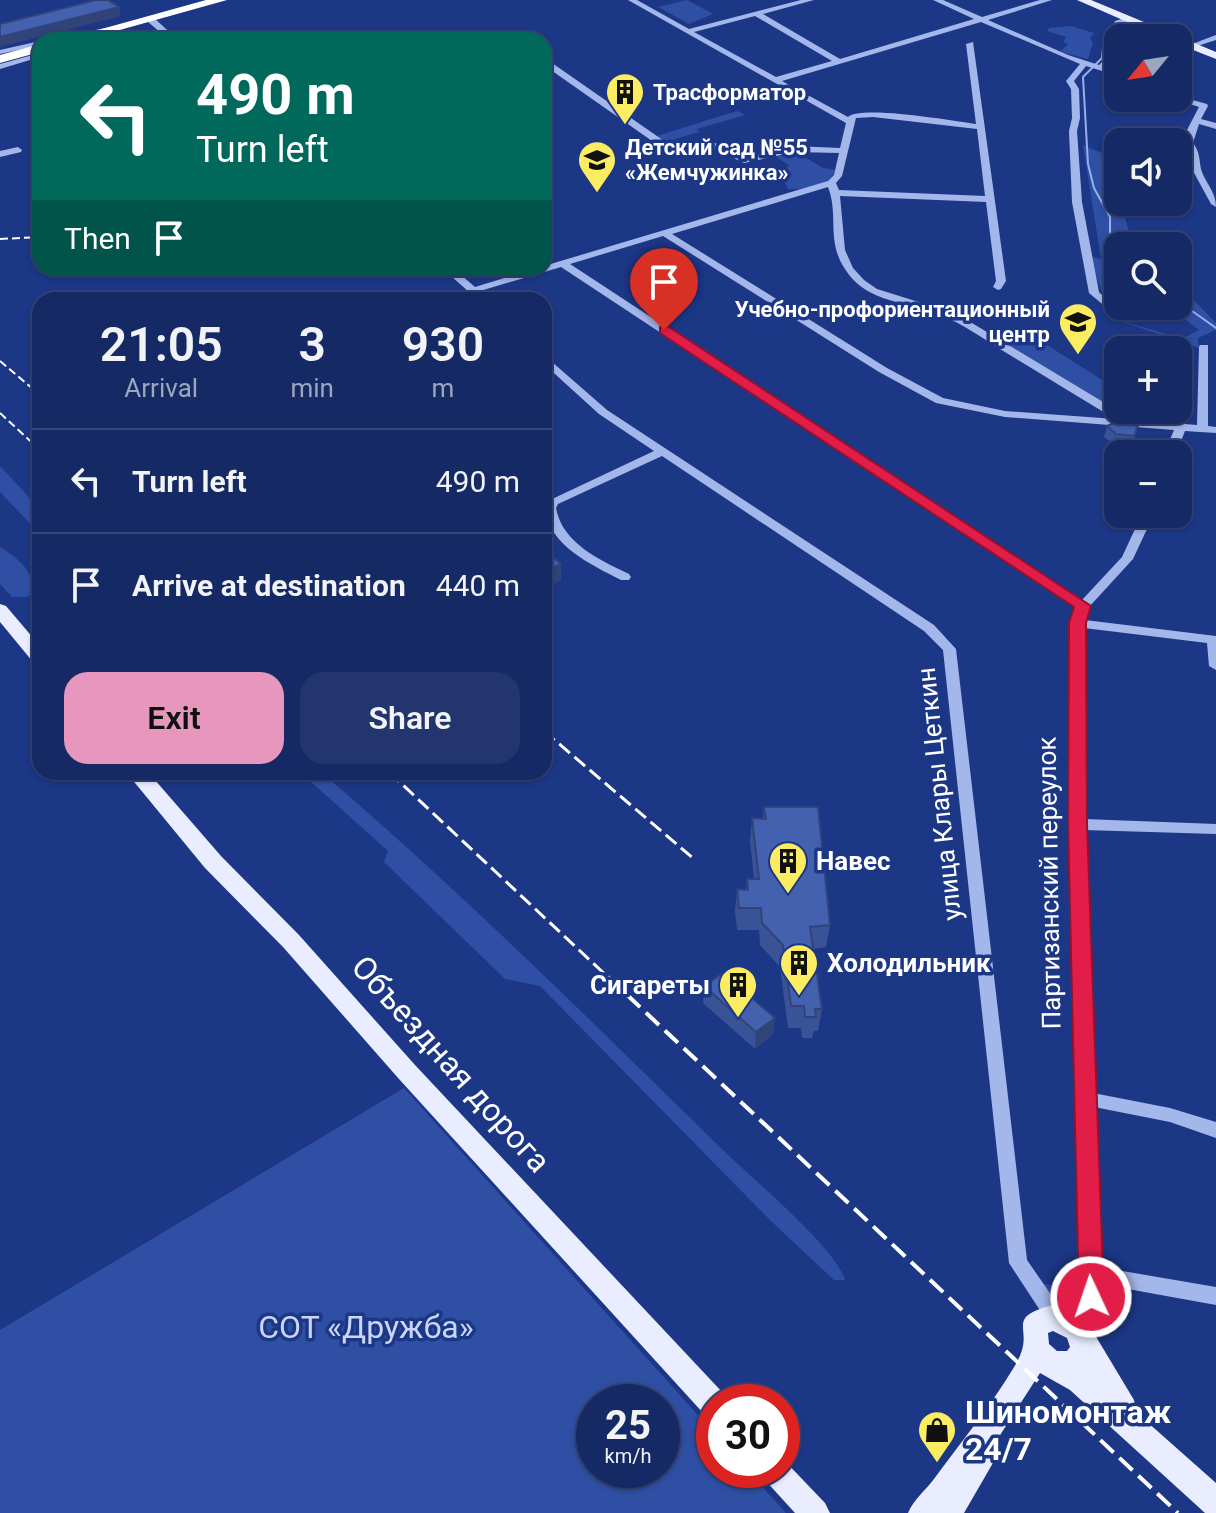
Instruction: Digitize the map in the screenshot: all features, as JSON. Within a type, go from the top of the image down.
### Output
[{"type":"highway","points":[[108,32],[221,0]]},
{"type":"highway","points":[[0,59],[32,48]]},
{"type":"main road","points":[[1082,0],[1140,24]]},
{"type":"main road","points":[[1192,46],[1216,56]]},
{"type":"main road","points":[[0,610],[32,648]]},
{"type":"main road","name":"Объездная дорога","points":[[143,780],[213,862],[291,941],[407,1072],[696,1385]]},
{"type":"main road","points":[[1063,1326],[1148,1442]]},
{"type":"main road","name":"Партизанский переулок","points":[[1063,1326],[1085,1347],[1079,1361],[1065,1367],[1049,1361],[1033,1336],[1063,1326]]},
{"type":"main road","points":[[1049,1361],[1080,1380],[1216,1503]]},
{"type":"main road","name":"Партизанский переулок","points":[[923,1513],[940,1495],[1016,1389],[1049,1361]]},
{"type":"main road","name":"Партизанский переулок","points":[[947,1513],[1003,1425],[1049,1361]]},
{"type":"main road","points":[[792,1488],[815,1513]]},
{"type":"street","points":[[632,0],[850,118],[873,114],[982,127]]},
{"type":"street","points":[[760,0],[775,9]]},
{"type":"street","points":[[688,31],[810,0]]},
{"type":"street","points":[[937,0],[1104,70]]},
{"type":"street","points":[[776,80],[1048,0]]},
{"type":"street","points":[[757,14],[840,62]]},
{"type":"street","points":[[150,19],[165,32]]},
{"type":"street","points":[[1104,302],[1094,293],[1075,191],[1075,89],[1070,81],[1092,66],[1107,62],[1118,23],[1128,19]]},
{"type":"street","points":[[1192,46],[1216,37]]},
{"type":"street","points":[[970,44],[1001,281],[998,287]]},
{"type":"street","points":[[0,52],[32,46]]},
{"type":"street","points":[[0,67],[32,57]]},
{"type":"street","points":[[552,68],[675,153],[713,145],[744,160],[795,149],[845,151]]},
{"type":"street","points":[[1192,103],[1204,106],[1215,102]]},
{"type":"street","points":[[1204,106],[1199,121],[1191,130],[1189,143],[1195,152],[1198,174],[1216,204]]},
{"type":"street","points":[[552,268],[831,183],[838,176],[851,127],[850,118]]},
{"type":"street","points":[[1199,121],[1216,126]]},
{"type":"street","points":[[0,154],[18,150]]},
{"type":"street","points":[[831,183],[837,193],[839,249],[867,288],[889,299],[927,305],[953,316],[1104,408]]},
{"type":"street","points":[[837,193],[990,199]]},
{"type":"street","points":[[664,233],[883,370],[940,401],[1005,414],[1104,422]]},
{"type":"street","points":[[564,265],[1083,606]]},
{"type":"street","points":[[457,276],[474,290],[524,276]]},
{"type":"street","points":[[1202,429],[1204,347]]},
{"type":"street","name":"улица Клары Цеткин","points":[[552,365],[603,412],[929,628],[949,649],[1018,1263],[1030,1285],[1063,1326]]},
{"type":"street","points":[[1131,424],[1216,430]]},
{"type":"street","points":[[1176,440],[1181,427]]},
{"type":"street","points":[[552,504],[663,451]]},
{"type":"street","points":[[552,518],[572,545],[591,561],[625,577]]},
{"type":"street","name":"Партизанский переулок","points":[[1063,1326],[1091,1297],[1077,824],[1078,623],[1083,606],[1127,559],[1141,528]]},
{"type":"street","points":[[1078,623],[1214,640],[1216,666]]},
{"type":"street","points":[[1077,824],[1216,829]]},
{"type":"street","points":[[1084,1098],[1170,1115],[1216,1130]]},
{"type":"street","points":[[1090,1274],[1216,1296]]},
{"type":"green space","points":[[687,0],[713,14],[689,24],[658,7]]},
{"type":"green space","points":[[1071,26],[1094,33],[1090,38],[1093,43],[1088,59],[1060,52],[1068,44],[1063,42],[1066,37],[1047,31],[1049,28]]},
{"type":"green space","points":[[737,111],[745,115],[665,142],[657,136]]},
{"type":"green space","points":[[1083,145],[1104,154],[1104,216],[1124,216],[1129,232],[1104,232],[1104,295],[1089,256],[1101,259]]},
{"type":"green space","points":[[795,151],[823,168],[836,170],[822,184],[788,189],[780,172],[789,165],[776,157]]},
{"type":"green space","points":[[1192,298],[1216,323],[1216,330],[1198,338],[1199,348],[1192,346],[1192,338],[1197,338],[1188,336],[1199,330],[1186,320],[1192,320]]},
{"type":"green space","points":[[1119,320],[1173,336],[1164,336]]},
{"type":"green space","points":[[1028,333],[1104,381],[1104,405],[1009,348],[1009,341]]},
{"type":"green space","points":[[0,466],[32,500],[32,526],[0,492]]},
{"type":"green space","points":[[0,547],[27,570],[32,593],[27,597],[12,597],[0,584]]},
{"type":"green space","points":[[309,780],[330,780],[476,911],[792,1214],[826,1250],[845,1280],[834,1280],[771,1221],[540,986],[505,979],[384,862],[388,851]]},
{"type":"green space","name":"СОТ «Дружба»","points":[[404,1088],[670,1384],[576,1384],[576,1488],[680,1488],[680,1395],[696,1413],[696,1488],[763,1488],[786,1513],[0,1513],[0,1330]]},
{"type":"green space","points":[[1040,1284],[1085,1286],[1078,1305],[1067,1312],[1056,1310]]},
{"type":"building","points":[[96,0],[108,0],[119,7],[0,37],[0,24]]},
{"type":"building","points":[[1107,426],[1138,426],[1134,436],[1116,434]]},
{"type":"building","points":[[552,557],[561,564],[552,568]]},
{"type":"building","name":"Навес","points":[[764,807],[818,807],[830,925],[810,927],[822,1009],[815,1009],[816,1017],[805,1017],[804,1006],[791,1006],[783,945],[762,923],[761,908],[739,908],[737,889],[748,890],[747,879],[759,879],[752,818],[766,819]]},
{"type":"building","points":[[723,973],[775,1018],[756,1032],[704,986]]},
{"type":"waterway","points":[[1104,36],[1102,58],[1083,77],[1088,164],[1094,188],[1110,217],[1110,232]]},
{"type":"waterway","points":[[1192,311],[1216,328]]},
{"type":"railway","points":[[0,239],[32,237]]},
{"type":"railway","points":[[0,361],[32,388]]},
{"type":"railway","points":[[0,413],[32,443]]},
{"type":"railway","points":[[552,738],[694,859]]},
{"type":"railway","points":[[398,780],[610,979]]},
{"type":"railway","points":[[608,977],[1178,1513]]},
{"type":"place","name":"Трасформатор","points":[[625,126]]},
{"type":"place","name":"Детский сад №55 «Жемчужинка»","points":[[597,194]]},
{"type":"place","name":"Учебно-профориентационный центр","points":[[1078,356]]},
{"type":"place","name":"Навес","points":[[788,895]]},
{"type":"place","name":"Холодильник","points":[[799,997]]},
{"type":"place","name":"Сигареты","points":[[738,1019]]},
{"type":"place","name":"Шиномонтаж 24/7","points":[[937,1464]]},
{"type":"route","points":[[664,330],[1083,606],[1078,623],[1077,824],[1091,1297]]}]
